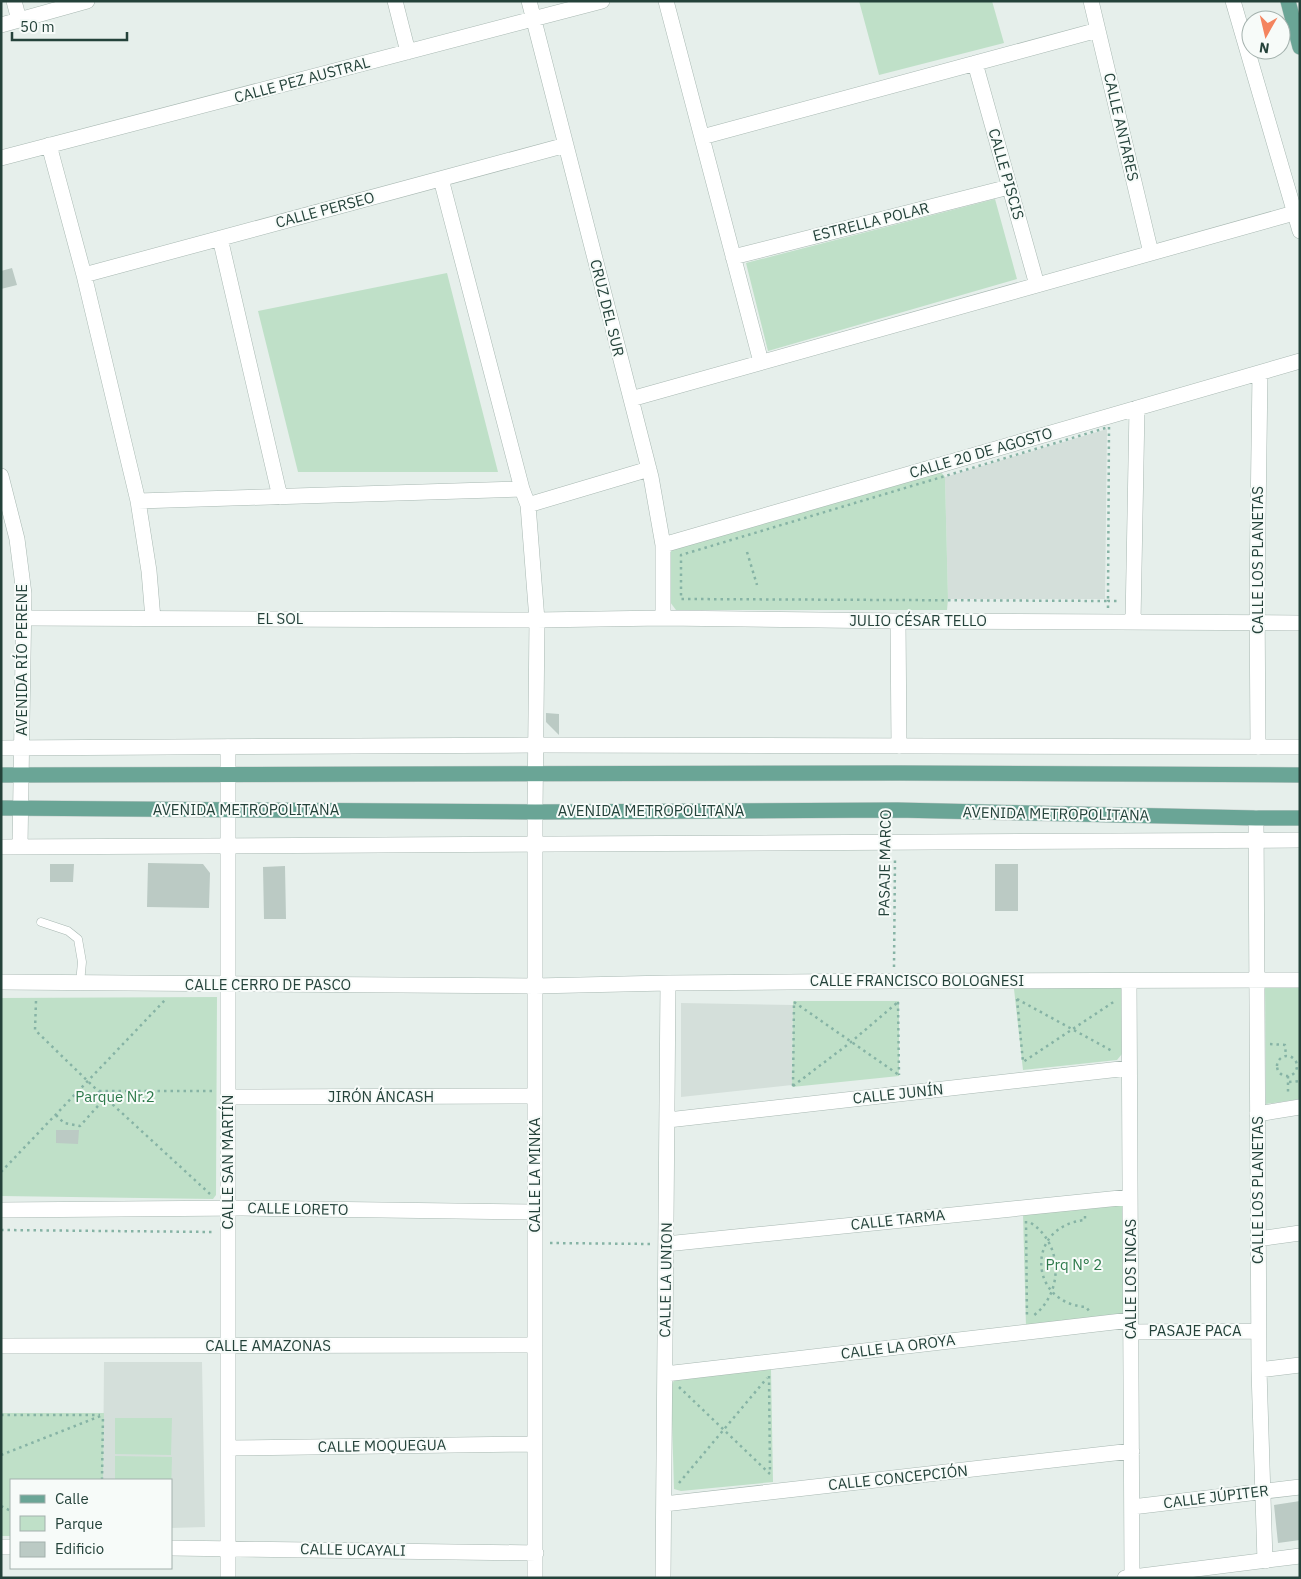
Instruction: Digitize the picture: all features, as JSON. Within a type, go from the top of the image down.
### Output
[{"type":"main road","points":[[1288,1],[1300,46]]},
{"type":"main road","points":[[1,775],[535,773],[1300,775]]},
{"type":"main road","name":"AVENIDA METROPOLITANA","points":[[1,808],[535,812],[897,810],[1300,818]]},
{"type":"street","points":[[14,1],[19,20]]},
{"type":"street","points":[[1,25],[87,1]]},
{"type":"street","points":[[395,1],[408,52]]},
{"type":"street","name":"CRUZ DEL SUR","points":[[528,1],[649,469],[663,545],[663,618]]},
{"type":"street","name":"CALLE PEZ AUSTRAL","points":[[1,158],[602,1]]},
{"type":"street","points":[[666,1],[760,362]]},
{"type":"street","name":"CALLE ANTARES","points":[[1091,1],[1151,253]]},
{"type":"street","points":[[1233,1],[1300,231]]},
{"type":"street","points":[[702,137],[1098,30]]},
{"type":"street","name":"CALLE PISCIS","points":[[975,63],[1037,285]]},
{"type":"street","name":"CALLE PERSEO","points":[[84,275],[566,145]]},
{"type":"street","points":[[49,146],[84,275],[138,501],[148,571],[152,619]]},
{"type":"street","name":"CALLE LA MINKA","points":[[441,179],[522,489],[528,505],[536,620],[536,1578]]},
{"type":"street","name":"ESTRELLA POLAR","points":[[733,257],[1009,187]]},
{"type":"street","points":[[631,398],[1294,213]]},
{"type":"street","points":[[220,238],[280,497]]},
{"type":"street","name":"CALLE 20 DE AGOSTO","points":[[663,545],[1300,361]]},
{"type":"street","name":"CALLE LOS PLANETAS","points":[[1258,747],[1260,373]]},
{"type":"street","points":[[1132,622],[1137,408]]},
{"type":"street","points":[[528,505],[649,469]]},
{"type":"street","name":"AVENIDA RÍO PERENE","points":[[1,476],[17,539],[22,570],[24,618],[20,846]]},
{"type":"street","points":[[138,501],[522,489]]},
{"type":"street","name":"EL SOL","points":[[24,618],[536,620]]},
{"type":"street","name":"JULIO CÉSAR TELLO","points":[[536,620],[663,618],[1300,623]]},
{"type":"street","points":[[898,621],[899,746]]},
{"type":"street","points":[[1,748],[536,745],[1300,747]]},
{"type":"street","name":"CALLE SAN MARTÍN","points":[[228,747],[228,1578]]},
{"type":"street","name":"CALLE LOS PLANETAS","points":[[1256,818],[1258,1370],[1264,1561]]},
{"type":"street","name":"AVENIDA METROPOLITANA","points":[[1,847],[1300,840]]},
{"type":"street","name":"CALLE FRANCISCO BOLOGNESI","points":[[535,986],[894,981],[1300,980]]},
{"type":"street","name":"CALLE LOS INCAS","points":[[1129,981],[1132,1451],[1129,1577]]},
{"type":"street","name":"CALLE CERRO DE PASCO","points":[[1,982],[535,986]]},
{"type":"street","name":"CALLE LA UNION","points":[[663,1578],[668,983]]},
{"type":"street","name":"CALLE JUNÍN","points":[[668,1120],[1129,1068]]},
{"type":"street","name":"JIRÓN ÁNCASH","points":[[228,1097],[535,1096]]},
{"type":"street","points":[[1257,1114],[1300,1108]]},
{"type":"street","name":"CALLE TARMA","points":[[666,1244],[1130,1197]]},
{"type":"street","name":"CALLE LORETO","points":[[1,1210],[228,1208],[535,1212]]},
{"type":"street","points":[[1258,1239],[1300,1234]]},
{"type":"street","name":"PASAJE PACA","points":[[1131,1326],[1258,1331]]},
{"type":"street","name":"CALLE LA OROYA","points":[[665,1374],[1131,1326]]},
{"type":"street","name":"CALLE AMAZONAS","points":[[1,1346],[535,1345]]},
{"type":"street","points":[[1258,1370],[1300,1364]]},
{"type":"street","name":"CALLE MOQUEGUA","points":[[228,1448],[535,1444]]},
{"type":"street","name":"CALLE CONCEPCIÓN","points":[[664,1504],[1132,1451]]},
{"type":"street","name":"CALLE JÚPITER","points":[[1132,1507],[1300,1487]]},
{"type":"street","name":"CALLE UCAYALI","points":[[172,1548],[536,1553]]},
{"type":"street","points":[[1129,1577],[1300,1556]]},
{"type":"lane","points":[[41,922],[68,931],[78,939],[82,962],[80,983]]},
{"type":"path","points":[[681,555],[681,600],[1108,600],[1109,428]]},
{"type":"path","points":[[748,552],[756,585]]},
{"type":"path","name":"PASAJE MARCO","points":[[894,981],[895,842]]},
{"type":"path","points":[[1114,1052],[1072,1029],[1048,1016],[1017,999],[1023,1062],[1072,1029],[1118,999]]},
{"type":"path","points":[[1,1172],[165,1000]]},
{"type":"path","points":[[36,1001],[35,1030],[105,1098],[210,1194]]},
{"type":"path","points":[[851,1042],[794,1002],[794,1086],[851,1042],[898,1002],[899,1075],[851,1042]]},
{"type":"path","points":[[1268,1044],[1285,1045],[1286,1056]]},
{"type":"path","points":[[1286,1056],[1294,1059],[1298,1068],[1296,1072],[1288,1076],[1281,1074],[1277,1067],[1281,1058],[1286,1056]]},
{"type":"path","points":[[1288,1076],[1288,1094]]},
{"type":"path","points":[[1288,1082],[1300,1081]]},
{"type":"path","points":[[98,1091],[212,1091]]},
{"type":"path","points":[[56,1115],[64,1123],[80,1126],[105,1098]]},
{"type":"path","points":[[1086,1212],[1085,1220],[1064,1224],[1048,1240],[1040,1261],[1044,1278],[1052,1291],[1070,1305],[1086,1307],[1090,1312]]},
{"type":"path","points":[[1026,1219],[1038,1228],[1048,1240],[1055,1260],[1055,1281],[1052,1291],[1042,1307],[1027,1320],[1026,1219]]},
{"type":"path","points":[[1,1230],[213,1231],[213,1241]]},
{"type":"path","points":[[535,1243],[666,1244]]},
{"type":"path","points":[[678,1385],[724,1429],[770,1474],[769,1374],[724,1429],[678,1484]]},
{"type":"path","points":[[1,1415],[103,1415]]},
{"type":"path","points":[[1,1455],[103,1415]]},
{"type":"path","points":[[102,1479],[103,1415]]},
{"type":"shaded area","points":[[1107,429],[1105,599],[948,599],[945,477]]},
{"type":"shaded area","points":[[681,1003],[793,1005],[792,1085],[681,1097]]},
{"type":"shaded area","points":[[104,1362],[202,1362],[205,1527],[172,1528],[172,1479],[103,1479]]},
{"type":"green space","points":[[859,1],[992,1],[1004,43],[879,75]]},
{"type":"green space","points":[[995,199],[1017,279],[768,351],[746,263]]},
{"type":"green space","points":[[447,273],[498,472],[298,472],[258,311]]},
{"type":"green space","points":[[940,471],[945,477],[947,610],[676,610],[670,602],[669,554],[678,542]]},
{"type":"green space","points":[[1265,986],[1300,987],[1300,1099],[1266,1104]]},
{"type":"green space","points":[[1120,987],[1124,992],[1122,1054],[1117,1060],[1023,1070],[1014,989]]},
{"type":"green space","name":"Parque Nr.2","points":[[217,997],[216,1195],[213,1199],[1,1196],[1,998]]},
{"type":"green space","points":[[793,1001],[899,1001],[899,1076],[792,1087]]},
{"type":"green space","name":"Prq N° 2","points":[[1122,1204],[1123,1315],[1026,1327],[1023,1214]]},
{"type":"green space","points":[[771,1369],[773,1482],[681,1491],[674,1489],[671,1386],[675,1379]]},
{"type":"green space","points":[[1,1413],[104,1413],[103,1479],[10,1479],[10,1536],[1,1536]]},
{"type":"green space","points":[[115,1418],[172,1418],[171,1455],[115,1454]]},
{"type":"green space","points":[[115,1456],[172,1457],[171,1479],[115,1479]]},
{"type":"building","points":[[12,268],[17,285],[1,289],[1,271]]},
{"type":"building","points":[[546,713],[559,714],[559,735],[546,722]]},
{"type":"building","points":[[148,863],[203,864],[210,873],[209,908],[147,907]]},
{"type":"building","points":[[50,864],[74,864],[73,882],[50,882]]},
{"type":"building","points":[[995,864],[1018,864],[1018,911],[995,911]]},
{"type":"building","points":[[285,866],[286,919],[264,919],[263,867]]},
{"type":"building","points":[[56,1130],[79,1130],[78,1144],[56,1143]]},
{"type":"building","points":[[1300,1501],[1300,1540],[1278,1543],[1274,1505]]}]
